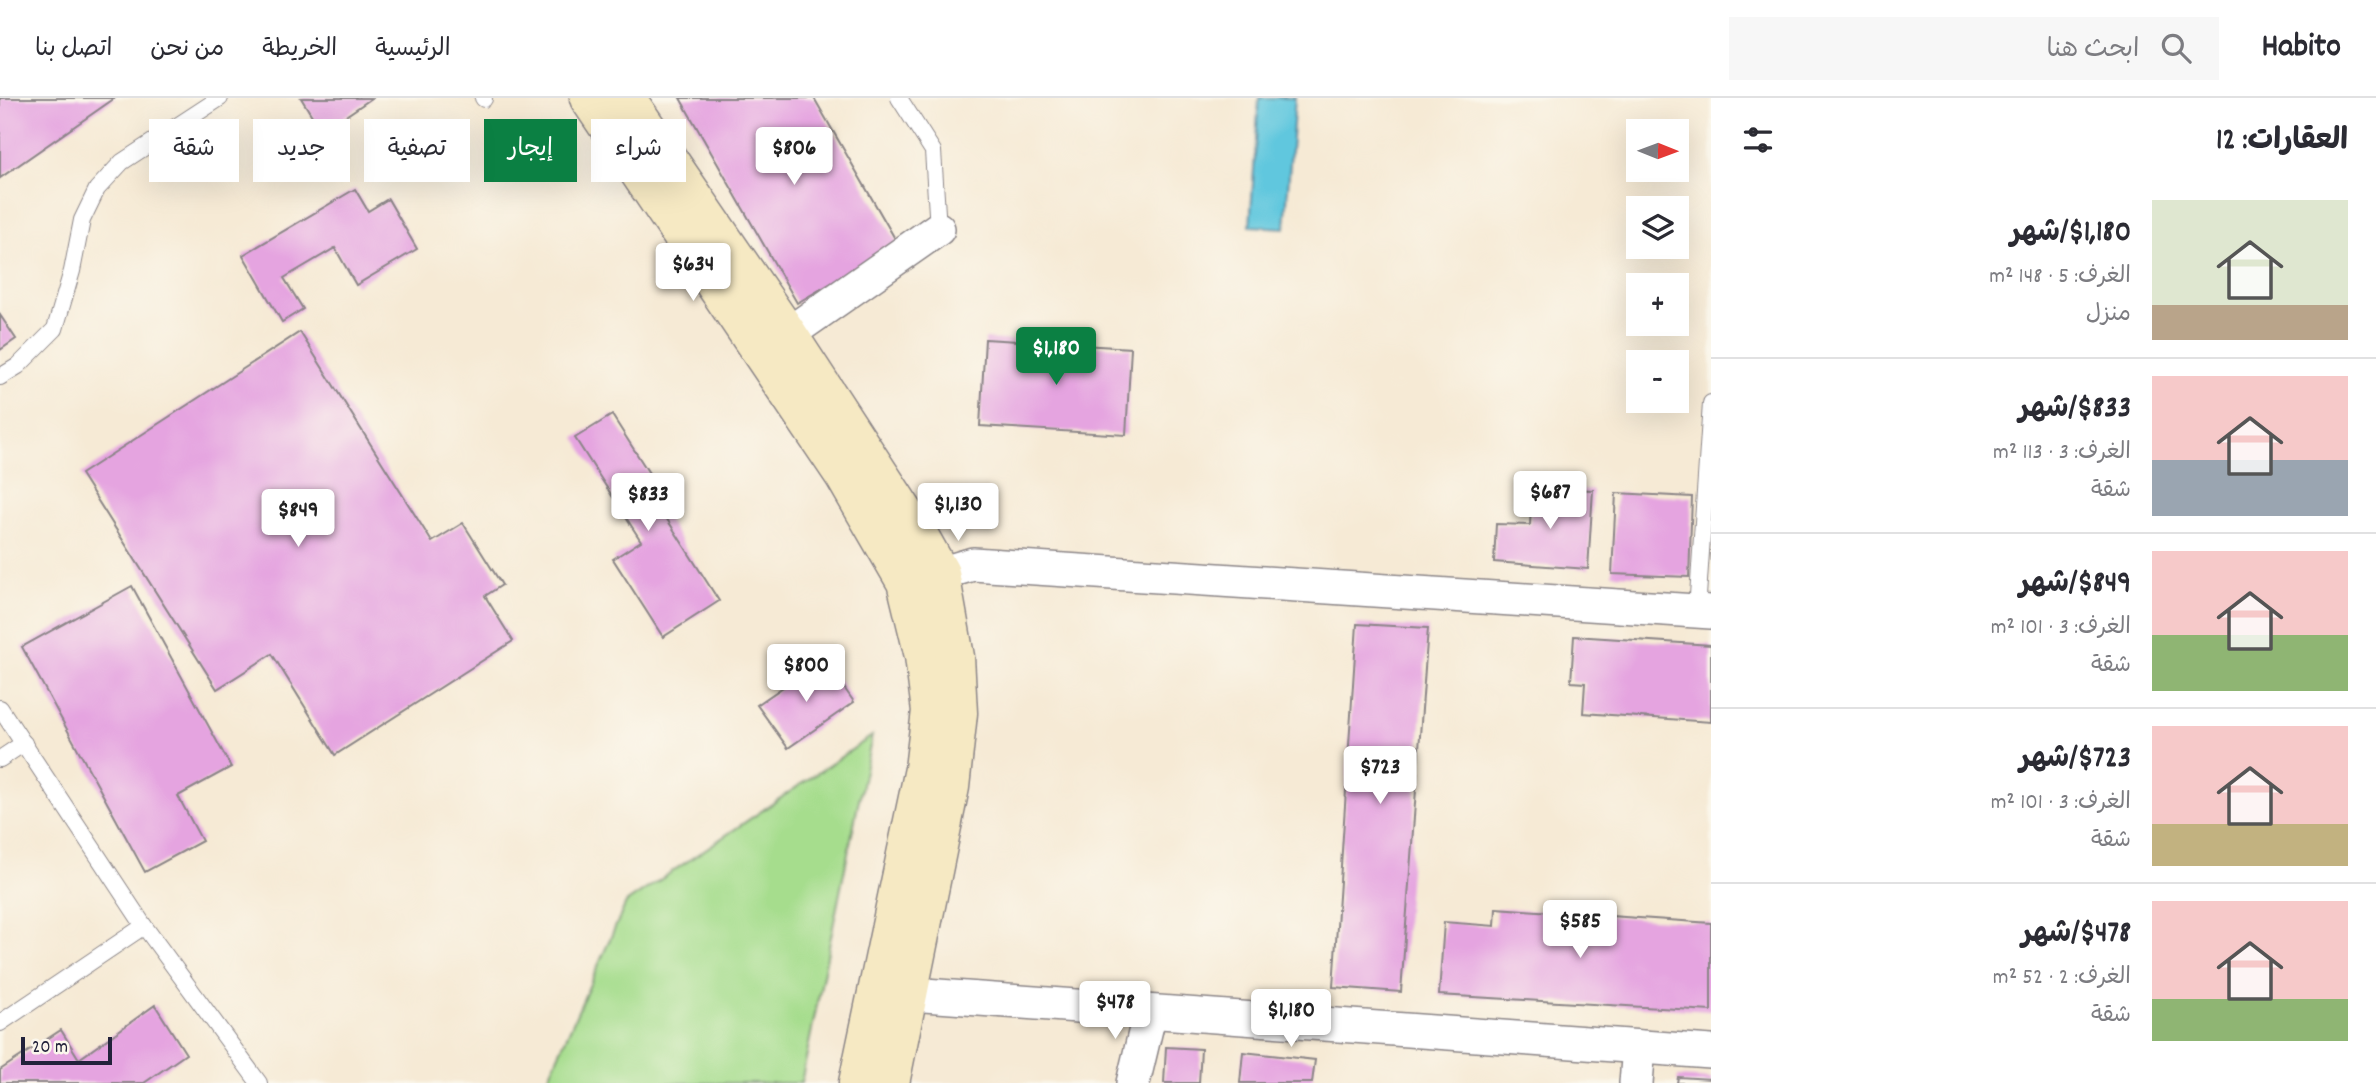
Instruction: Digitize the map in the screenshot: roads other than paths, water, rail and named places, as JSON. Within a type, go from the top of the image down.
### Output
[{"type":"street","points":[[589,98],[917,532],[923,578],[955,657],[958,713],[950,787],[892,993],[858,1083]]},
{"type":"street","points":[[626,98],[774,342]]},
{"type":"street","points":[[774,342],[938,229]]},
{"type":"street","points":[[923,578],[973,564],[1704,611]]},
{"type":"street","points":[[892,993],[1711,1052]]},
{"type":"street","points":[[890,1083],[892,993]]},
{"type":"street","points":[[1133,1083],[1150,1012]]},
{"type":"street","points":[[1636,1083],[1639,1047]]},
{"type":"lane","points":[[0,377],[18,366],[55,329],[72,271],[82,220],[97,189],[122,162],[220,98]]},
{"type":"lane","points":[[899,98],[933,151],[938,229]]},
{"type":"lane","points":[[1704,611],[1711,403]]},
{"type":"lane","points":[[0,708],[144,926],[259,1083]]},
{"type":"lane","points":[[0,759],[24,743]]},
{"type":"lane","points":[[0,1023],[144,926]]},
{"type":"water","points":[[1259,98],[1295,98],[1285,228],[1250,226]]}]
